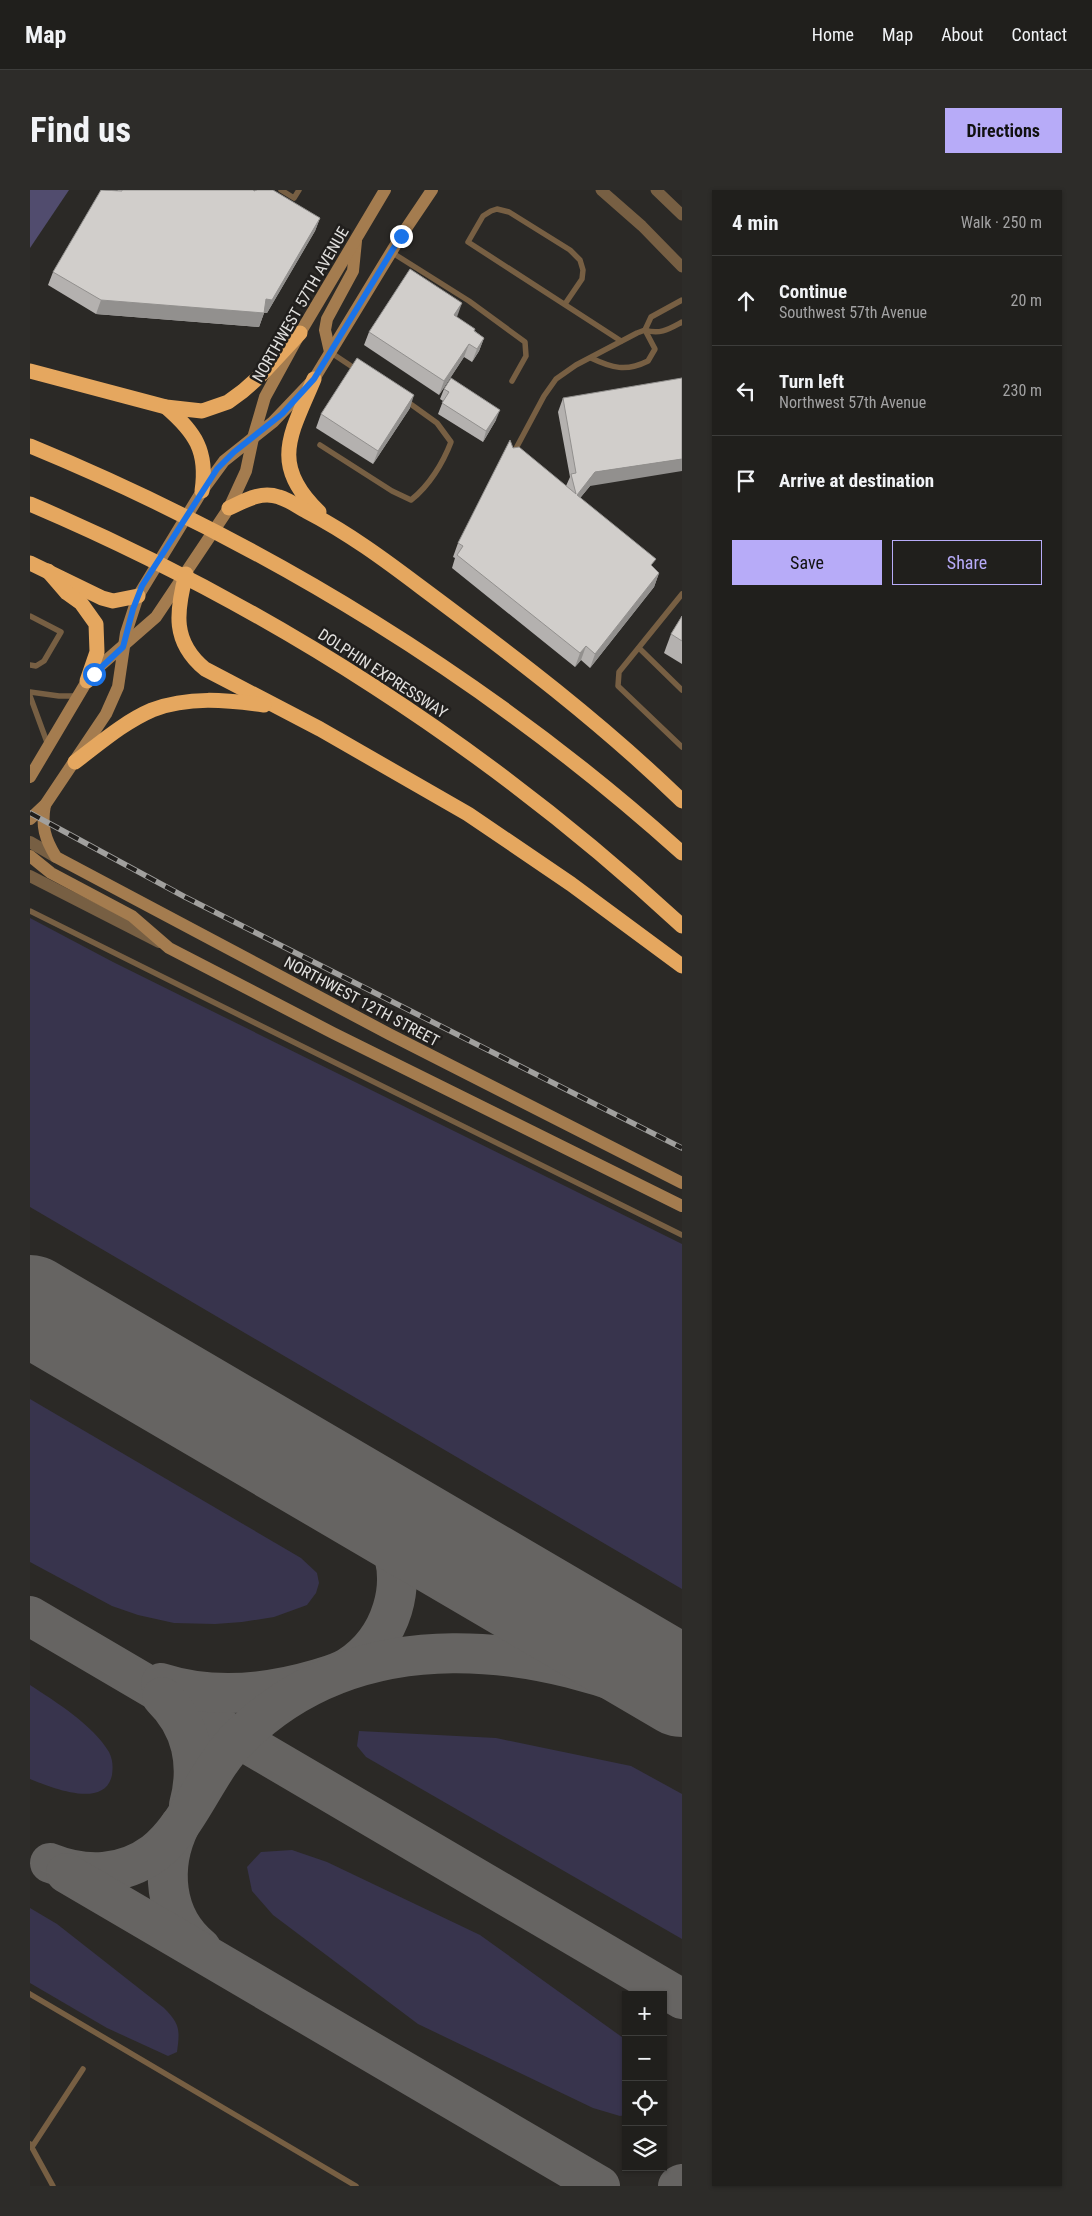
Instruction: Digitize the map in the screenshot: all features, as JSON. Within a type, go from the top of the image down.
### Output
[{"type":"highway","points":[[30,371],[166,407],[202,411],[228,402],[261,375],[300,333]]},
{"type":"highway","points":[[314,379],[291,433],[288,458],[295,484],[304,497],[333,525]]},
{"type":"highway","points":[[166,407],[186,424],[197,440],[203,466],[202,491]]},
{"type":"highway","points":[[30,446],[152,500],[254,552],[332,596],[418,650],[556,748],[682,853]]},
{"type":"highway","points":[[230,508],[260,495],[268,494],[286,500],[333,525],[393,566],[524,664],[610,734],[682,801]]},
{"type":"highway","name":"DOLPHIN EXPRESSWAY","points":[[30,504],[124,546],[226,599],[374,686],[482,760],[604,856],[682,926]]},
{"type":"highway","points":[[30,563],[102,598],[113,600],[138,596]]},
{"type":"highway","points":[[48,571],[67,593],[81,602],[96,624],[97,652],[87,681]]},
{"type":"highway","points":[[186,574],[178,608],[178,622],[181,635],[190,654],[205,669],[383,764],[468,814],[571,884],[682,966]]},
{"type":"highway","points":[[75,762],[133,720],[153,710],[170,705],[214,700],[279,708]]},
{"type":"main road","name":"NORTHWEST 57TH AVENUE","points":[[87,681],[102,665],[156,618],[230,508],[246,471],[265,397],[356,236],[385,190]]},
{"type":"main road","points":[[30,820],[45,805],[106,714],[118,687],[123,647],[138,596],[202,491],[224,461],[282,414],[314,379],[391,252],[432,190]]},
{"type":"main road","points":[[330,352],[325,330],[327,319],[353,271],[356,236]]},
{"type":"main road","points":[[30,777],[87,681]]},
{"type":"main road","points":[[45,805],[42,826],[46,842],[56,857]]},
{"type":"main road","points":[[30,856],[51,873],[132,916],[169,948],[333,1033],[682,1206]]},
{"type":"main road","name":"NORTHWEST 12TH STREET","points":[[56,857],[389,1034],[682,1183]]},
{"type":"street","points":[[601,190],[642,226],[682,267]]},
{"type":"street","points":[[656,190],[682,215]]},
{"type":"street","name":"NORTHWEST 12TH STREET","points":[[30,842],[56,857]]},
{"type":"street","points":[[30,876],[169,948]]},
{"type":"lane","points":[[281,190],[294,198],[299,190]]},
{"type":"lane","points":[[566,304],[582,279],[583,270],[580,260],[570,250],[510,212],[497,209],[486,213],[468,242],[621,341]]},
{"type":"lane","points":[[391,252],[469,301],[525,342],[526,356],[512,381]]},
{"type":"lane","points":[[645,330],[651,317],[682,300]]},
{"type":"lane","points":[[511,458],[535,411],[551,386],[562,374],[621,341],[645,330],[663,332],[682,322]]},
{"type":"lane","points":[[591,358],[609,367],[619,368],[648,361],[655,348],[645,330]]},
{"type":"lane","points":[[330,352],[360,371]]},
{"type":"lane","points":[[320,445],[392,491],[411,500],[419,494],[444,459],[451,442],[436,423],[397,395]]},
{"type":"lane","points":[[682,594],[620,672],[618,686],[682,747]]},
{"type":"lane","points":[[30,616],[61,632],[44,661],[36,666],[30,665]]},
{"type":"lane","points":[[639,648],[682,690]]},
{"type":"lane","points":[[48,746],[30,694],[77,696]]},
{"type":"lane","points":[[30,911],[682,1235]]},
{"type":"lane","points":[[30,1994],[356,2186]]},
{"type":"lane","points":[[53,2186],[31,2145],[83,2069]]},
{"type":"shaded area","points":[[30,190],[69,190],[30,248]]},
{"type":"shaded area","points":[[30,918],[113,962],[682,1244],[682,1589],[30,1207]]},
{"type":"shaded area","points":[[30,1399],[301,1558],[317,1573],[319,1583],[316,1593],[307,1605],[274,1617],[215,1624],[174,1623],[138,1615],[112,1606],[30,1562]]},
{"type":"shaded area","points":[[30,1685],[84,1723],[109,1752],[112,1775],[107,1786],[99,1792],[88,1794],[76,1793],[50,1787],[30,1779]]},
{"type":"shaded area","points":[[359,1731],[496,1738],[631,1766],[682,1794],[682,1939],[366,1757],[357,1746]]},
{"type":"shaded area","points":[[292,1850],[327,1862],[480,1935],[622,2037],[622,2116],[593,2108],[418,2024],[273,1915],[252,1891],[247,1867],[261,1852]]},
{"type":"shaded area","points":[[30,1908],[57,1924],[164,2008],[178,2028],[177,2052],[168,2056],[107,2028],[30,1983]]},
{"type":"building","points":[[101,190],[273,190],[320,218],[272,300],[266,299],[264,313],[101,300],[53,272]]},
{"type":"building","points":[[410,269],[462,303],[454,315],[475,329],[474,331],[484,338],[477,349],[469,344],[444,381],[369,332]]},
{"type":"building","points":[[357,358],[414,395],[378,451],[321,414]]},
{"type":"building","points":[[451,378],[500,410],[486,431],[442,403],[449,392],[444,389]]},
{"type":"building","points":[[682,378],[682,459],[595,472],[577,495],[656,559],[651,565],[659,573],[595,654],[586,646],[580,653],[457,555],[463,546],[458,543],[510,440],[513,448],[519,447],[576,494],[571,474],[576,473],[563,398]]},
{"type":"building","points":[[682,616],[682,641],[671,634]]},
{"type":"taxiway","points":[[30,1305],[38,1309]]},
{"type":"taxiway","points":[[161,1683],[180,1688],[219,1693],[259,1691],[299,1684],[334,1674],[349,1667],[364,1656],[386,1626],[396,1591],[397,1573],[394,1555],[383,1530],[368,1511],[345,1489]]},
{"type":"taxiway","points":[[30,1616],[682,1999]]},
{"type":"taxiway","points":[[50,1863],[77,1871],[104,1872],[117,1870],[142,1861],[154,1853],[177,1829],[227,1751],[239,1738],[287,1700],[339,1673],[395,1658],[453,1653],[511,1657],[570,1668],[627,1685],[682,1708]]},
{"type":"taxiway","points":[[162,1697],[180,1720],[187,1733],[191,1747],[194,1775],[189,1805]]},
{"type":"taxiway","points":[[180,1825],[170,1857],[169,1890],[172,1906],[179,1921],[188,1935],[201,1948]]},
{"type":"taxiway","points":[[66,1873],[600,2186]]},
{"type":"taxiway","points":[[678,2186],[682,2184]]},
{"type":"runway","points":[[30,1305],[682,1687]]},
{"type":"railway","points":[[30,813],[185,897],[682,1148]]},
{"type":"route","points":[[94,674],[111,656],[123,647],[133,609],[142,586],[217,469],[234,452],[282,414],[314,379],[401,236]]}]
